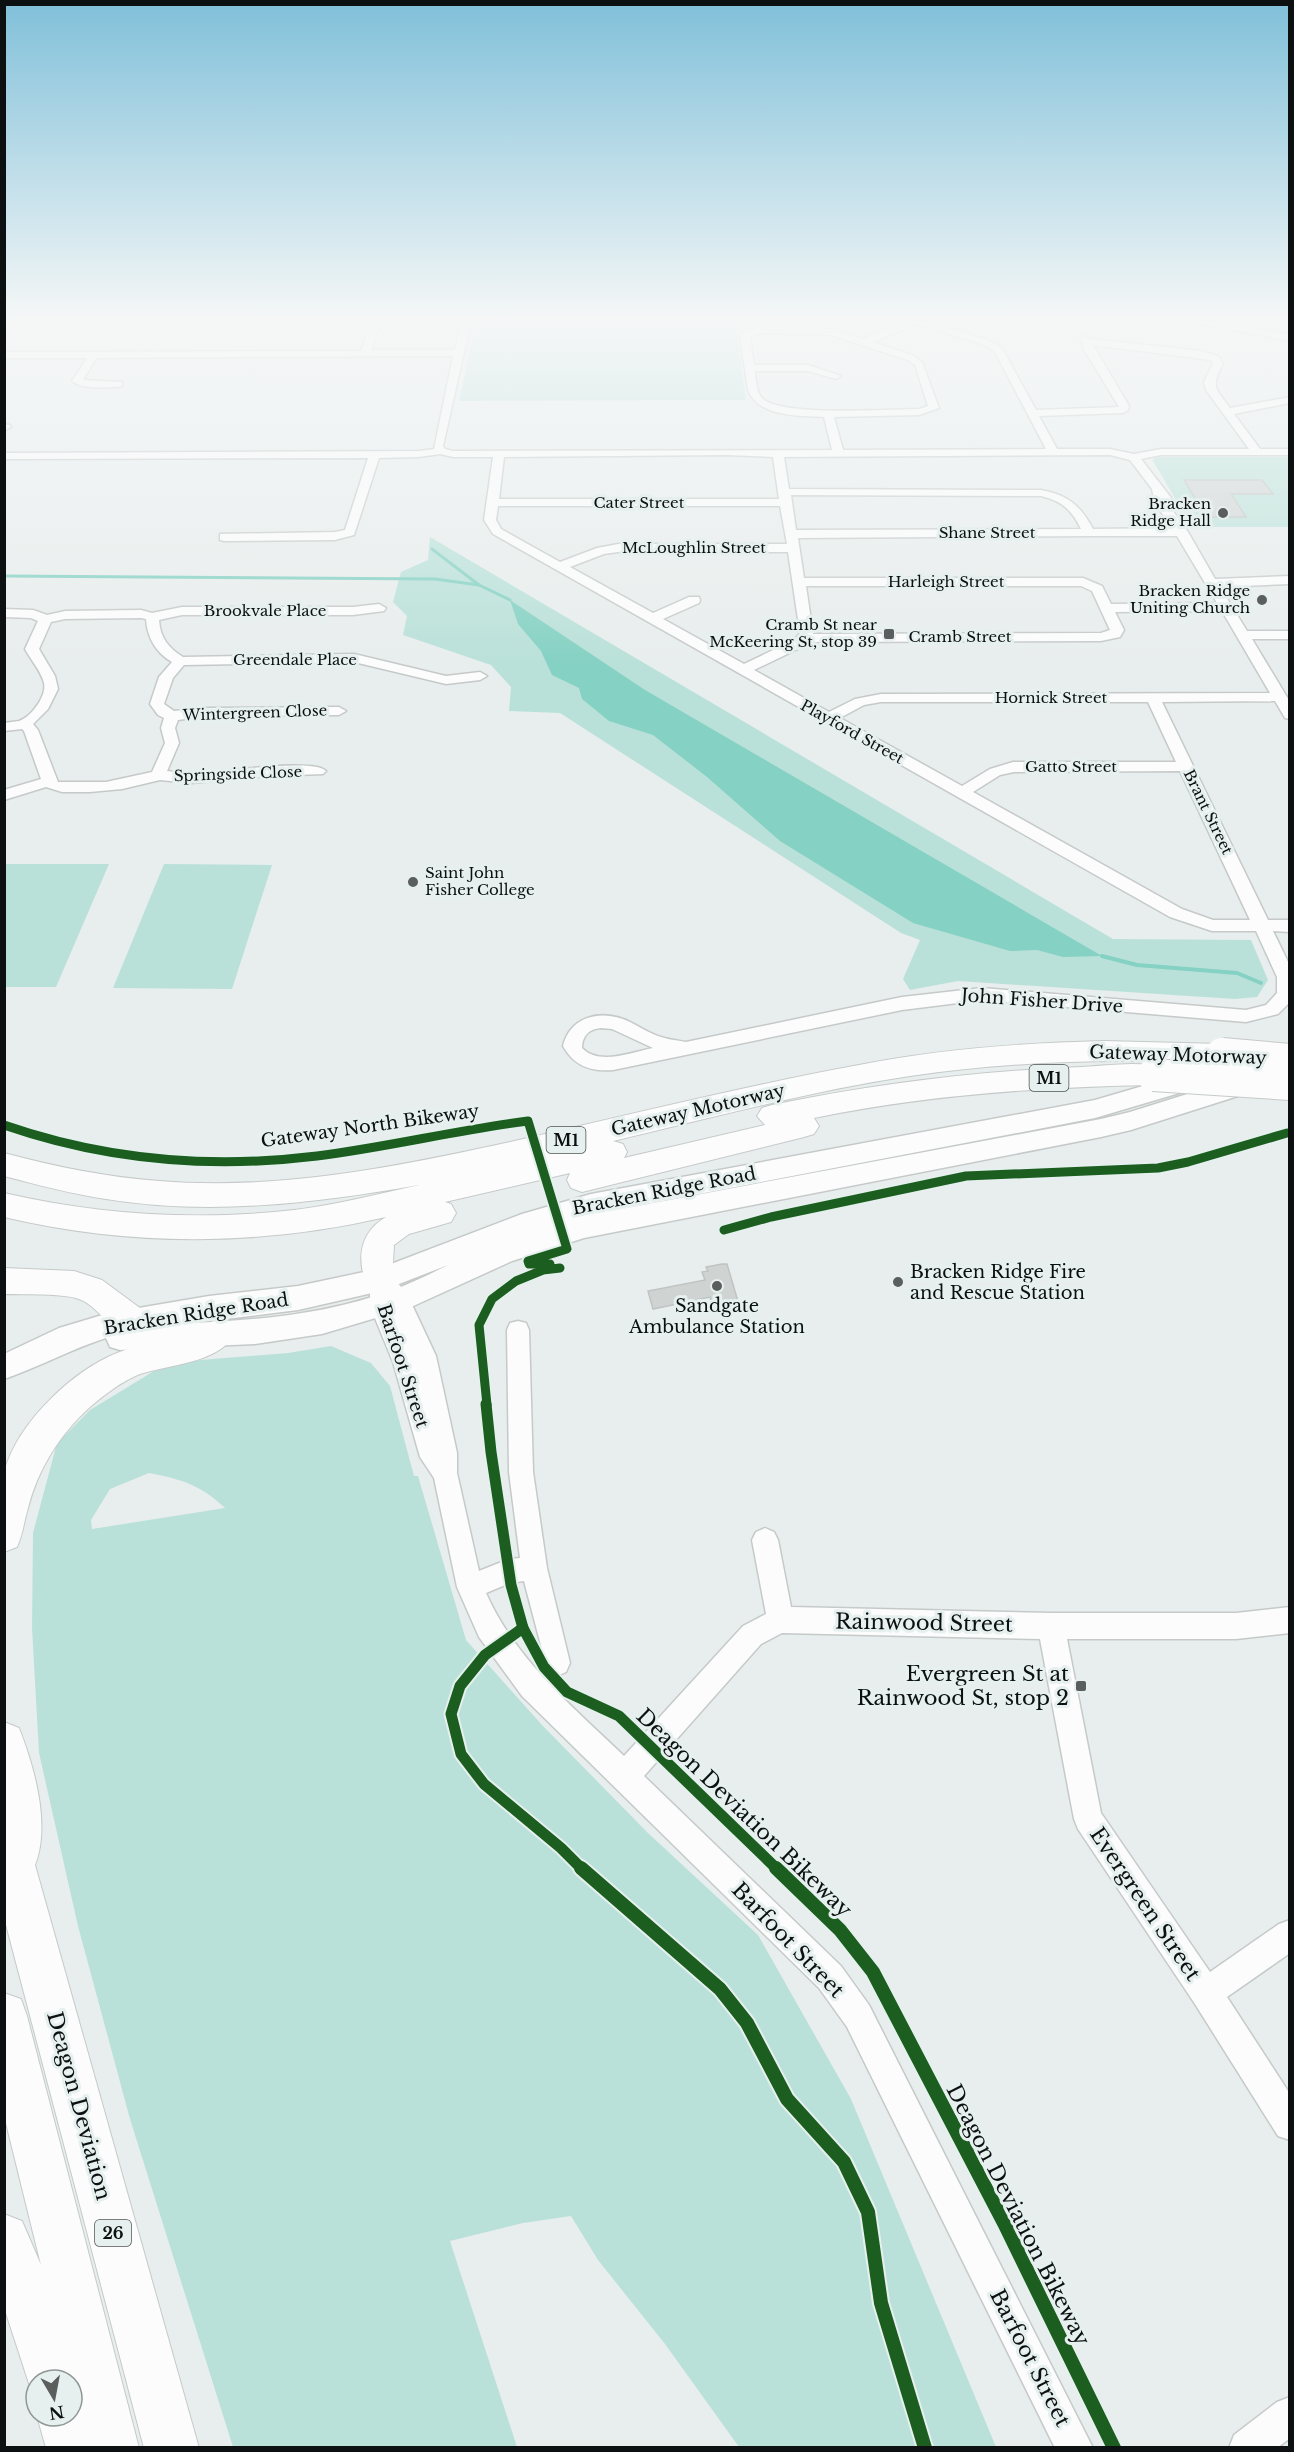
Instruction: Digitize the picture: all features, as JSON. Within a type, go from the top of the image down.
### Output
[{"type":"highway","name":"Gateway Motorway","points":[[4,1164],[87,1185],[146,1193],[207,1196],[286,1193],[359,1185],[426,1172],[837,1078],[911,1066],[993,1056],[1068,1052],[1160,1051],[1290,1060]]},
{"type":"highway","name":"Gateway Motorway","points":[[4,1205],[95,1222],[159,1227],[219,1227],[295,1221],[378,1206],[807,1108],[945,1086],[1064,1077],[1153,1075],[1290,1084]]},
{"type":"highway","points":[[387,1295],[376,1263],[378,1240],[396,1225],[925,1099],[945,1086]]},
{"type":"highway","points":[[4,1281],[74,1284],[90,1289],[132,1321]]},
{"type":"highway","points":[[4,1535],[15,1486],[27,1460],[43,1434],[63,1411],[89,1387],[122,1367],[165,1352],[188,1348],[217,1334]]},
{"type":"highway","points":[[4,1743],[21,1815],[9,1850]]},
{"type":"highway","name":"Deagon Deviation","points":[[9,1850],[172,2448]]},
{"type":"highway","points":[[4,2016],[112,2448]]},
{"type":"highway","points":[[4,2239],[28,2298],[49,2368]]},
{"type":"highway","points":[[68,2428],[74,2448]]},
{"type":"main road","name":"Bracken Ridge Road","points":[[4,1367],[69,1337],[132,1321],[208,1308],[298,1298],[387,1295],[532,1221],[591,1204],[1095,1109],[1165,1090],[1290,1049]]},
{"type":"main road","name":"Bracken Ridge Road","points":[[45,1350],[132,1337],[292,1328],[503,1253],[584,1227],[1101,1128],[1178,1107],[1290,1071]]},
{"type":"street","points":[[440,435],[438,446],[440,451]]},
{"type":"street","points":[[834,435],[838,453]]},
{"type":"street","points":[[1044,435],[1054,453]]},
{"type":"street","points":[[1245,435],[1257,452]]},
{"type":"street","points":[[4,456],[419,454],[440,451],[453,454],[740,456],[838,453],[1116,452],[1134,457],[1161,452],[1290,452]]},
{"type":"street","points":[[224,537],[335,536],[350,532],[375,454]]},
{"type":"street","name":"Playford Street","points":[[499,454],[491,523],[497,531],[1188,919],[1212,926],[1290,926]]},
{"type":"street","points":[[743,670],[805,638],[807,628],[778,454]]},
{"type":"street","points":[[1134,457],[1143,466],[1157,490],[1161,504],[1182,532],[1290,715]]},
{"type":"street","name":"Cater Street","points":[[492,503],[1041,493],[1061,498],[1075,506],[1089,533]]},
{"type":"street","name":"Shane Street","points":[[792,534],[1182,532]]},
{"type":"street","name":"McLoughlin Street","points":[[560,566],[601,551],[618,548],[794,548]]},
{"type":"street","points":[[1212,584],[1290,580]]},
{"type":"street","name":"Harleigh Street","points":[[800,582],[1095,582],[1106,608]]},
{"type":"street","points":[[651,619],[694,600]]},
{"type":"street","points":[[1106,608],[1225,607]]},
{"type":"street","name":"Brookvale Place","points":[[4,613],[33,614],[46,619],[64,615],[141,614],[152,617],[182,611],[353,611],[379,608]]},
{"type":"street","name":"Cramb Street","points":[[805,638],[1119,636],[1106,608]]},
{"type":"street","points":[[25,724],[31,730],[49,781],[53,786],[70,788],[139,782],[158,775],[172,743],[168,728],[172,716],[163,712],[157,704],[158,698],[169,671],[180,661],[166,653],[153,632],[152,617]]},
{"type":"street","points":[[4,727],[25,724],[35,715],[50,694],[51,683],[32,649],[46,619]]},
{"type":"street","points":[[1242,635],[1290,635]]},
{"type":"street","name":"Greendale Place","points":[[180,661],[354,658],[446,680],[480,676]]},
{"type":"street","name":"Hornick Street","points":[[828,718],[860,702],[881,698],[1278,697]]},
{"type":"street","name":"Brant Street","points":[[1153,698],[1262,926]]},
{"type":"street","name":"Wintergreen Close","points":[[172,716],[207,712],[339,711]]},
{"type":"street","name":"Gatto Street","points":[[962,793],[995,772],[1013,767],[1186,766]]},
{"type":"street","name":"Springside Close","points":[[158,775],[191,778],[269,771],[318,771]]},
{"type":"street","points":[[4,795],[49,781]]},
{"type":"street","name":"John Fisher Drive","points":[[686,1048],[649,1040],[625,1027],[606,1022],[585,1025],[577,1032],[572,1046],[575,1053],[582,1059],[602,1064],[686,1048],[950,995],[982,994],[1246,1016],[1272,1010],[1286,995],[1286,977],[1262,926]]},
{"type":"street","name":"Barfoot Street","points":[[387,1295],[425,1356],[446,1453],[445,1473],[470,1587],[488,1628],[532,1686],[802,1948],[830,1977],[858,2016],[1075,2448]]},
{"type":"street","points":[[518,1330],[521,1472],[534,1568],[558,1663]]},
{"type":"street","points":[[765,1540],[780,1620]]},
{"type":"street","points":[[470,1587],[509,1571],[534,1568]]},
{"type":"street","name":"Rainwood Street","points":[[624,1777],[752,1635],[780,1620],[1051,1626],[1236,1626],[1290,1620]]},
{"type":"street","name":"Evergreen Street","points":[[1051,1626],[1088,1819],[1206,1993],[1290,2124]]},
{"type":"street","points":[[1206,1993],[1290,1935]]},
{"type":"street","points":[[1247,2448],[1290,2415]]},
{"type":"shaded area","points":[[1159,457],[1289,457],[1289,527],[1192,527],[1153,461]]},
{"type":"shaded area","points":[[430,537],[1113,939],[1251,940],[1268,980],[1257,997],[1235,999],[958,981],[910,990],[903,979],[920,940],[901,933],[560,713],[509,711],[511,687],[491,665],[403,635],[407,616],[393,602],[401,572],[428,560]]},
{"type":"shaded area","points":[[510,600],[645,690],[1102,956],[1063,957],[1037,950],[1010,951],[913,923],[780,841],[707,777],[653,735],[609,721],[582,699],[579,688],[552,675],[541,651],[518,624]]},
{"type":"shaded area","points":[[5,864],[109,864],[56,987],[5,987]]},
{"type":"shaded area","points":[[164,864],[272,865],[232,989],[113,988]]},
{"type":"shaded area","points":[[331,1346],[371,1363],[390,1386],[414,1476],[418,1476],[466,1640],[542,1725],[648,1833],[758,1935],[851,2099],[996,2447],[739,2447],[665,2344],[598,2260],[571,2216],[523,2223],[450,2241],[517,2447],[233,2447],[130,2119],[78,1926],[39,1753],[32,1628],[33,1533],[57,1443],[90,1410],[154,1371],[200,1360],[288,1353]],"holes":[[[149,1473],[199,1488],[225,1508],[92,1529],[91,1520],[110,1489]]]},
{"type":"building","points":[[1184,480],[1262,480],[1273,494],[1231,494],[1246,517],[1206,517]]},
{"type":"building","name":"Sandgate Ambulance Station","points":[[727,1264],[739,1305],[714,1309],[710,1297],[653,1309],[648,1291],[705,1280],[702,1272],[708,1271],[706,1267]]},
{"type":"waterway","points":[[432,549],[479,585]]},
{"type":"waterway","points":[[4,576],[435,579],[479,585]]},
{"type":"waterway","points":[[479,585],[510,600]]},
{"type":"waterway","points":[[1102,956],[1137,965],[1237,973],[1261,983]]},
{"type":"cycle path","name":"Gateway North Bikeway","points":[[4,1125],[38,1137],[108,1153],[144,1158],[216,1162],[318,1156],[528,1121],[567,1249],[528,1261],[529,1264],[550,1264]]},
{"type":"cycle path","points":[[724,1230],[771,1217],[966,1176],[1158,1168],[1188,1162],[1287,1133]]},
{"type":"cycle path","name":"Deagon Deviation Bikeway","points":[[560,1268],[543,1270],[516,1281],[492,1299],[479,1325],[491,1452],[511,1585],[523,1628],[544,1667],[567,1692],[619,1716],[840,1930],[873,1972],[1004,2223],[1114,2448]]},
{"type":"cycle path","points":[[523,1628],[485,1655],[460,1686],[451,1714],[461,1754],[484,1784],[561,1848],[599,1886],[720,1989],[747,2023],[787,2099],[844,2162],[868,2212],[881,2303],[925,2448]]},
{"type":"place","name":"Bracken Ridge Hall","points":[[1223,513]]},
{"type":"place","name":"Bracken Ridge Uniting Church","points":[[1262,600]]},
{"type":"place","name":"Cramb St near McKeering St, stop 39","points":[[889,634]]},
{"type":"place","name":"Saint John Fisher College","points":[[413,882]]},
{"type":"place","name":"Bracken Ridge Fire and Rescue Station","points":[[898,1282]]},
{"type":"place","name":"Sandgate Ambulance Station","points":[[717,1286]]},
{"type":"place","name":"Evergreen St at Rainwood St, stop 2","points":[[1081,1686]]}]
